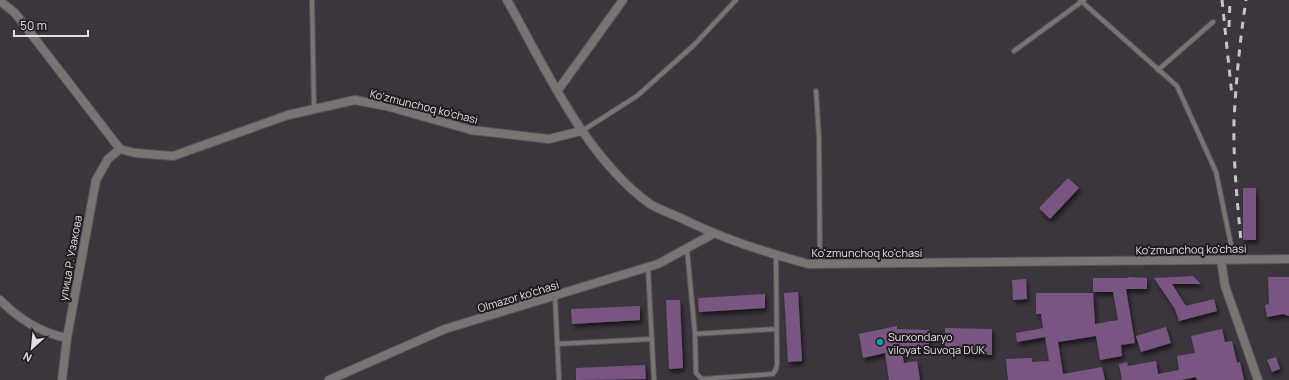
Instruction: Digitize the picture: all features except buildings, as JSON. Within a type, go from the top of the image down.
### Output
[{"type":"street","points":[[0,0],[15,13],[120,149]]},
{"type":"street","points":[[507,0],[581,131]]},
{"type":"street","points":[[558,90],[623,0]]},
{"type":"street","name":"Ko'zmunchoq ko'chasi","points":[[120,149],[135,153],[173,156],[288,115],[355,100],[386,106],[471,130],[550,139],[581,131],[614,173],[651,204],[713,234],[808,264],[1289,259]]},
{"type":"street","name":"улица Р. Узакова","points":[[62,380],[67,338],[96,180],[108,159],[120,149]]},
{"type":"street","name":"Olmazor ko'chasi","points":[[329,380],[445,329],[658,264],[713,234]]},
{"type":"street","points":[[1221,260],[1225,286],[1258,380]]},
{"type":"street","points":[[0,300],[30,324],[51,335],[67,338]]},
{"type":"lane","points":[[312,0],[314,109]]},
{"type":"lane","points":[[581,131],[637,96],[694,45],[736,0]]},
{"type":"lane","points":[[1014,51],[1082,1],[1177,86],[1216,172],[1234,259]]},
{"type":"lane","points":[[1158,70],[1213,22]]},
{"type":"lane","points":[[816,91],[819,138],[820,264]]},
{"type":"lane","points":[[687,248],[695,334],[696,373],[702,379],[772,374],[776,369],[776,255]]},
{"type":"lane","points":[[648,267],[654,380]]},
{"type":"lane","points":[[555,296],[559,380]]},
{"type":"lane","points":[[695,334],[775,329]]},
{"type":"lane","points":[[557,344],[652,339]]},
{"type":"railway","points":[[1222,0],[1232,96]]},
{"type":"railway","points":[[1229,27],[1230,0]]},
{"type":"railway","points":[[1242,252],[1237,203],[1234,121],[1238,60],[1246,0]]},
{"type":"place","name":"Surxondaryo viloyat Suvoqa DUK","points":[[880,342]]}]
